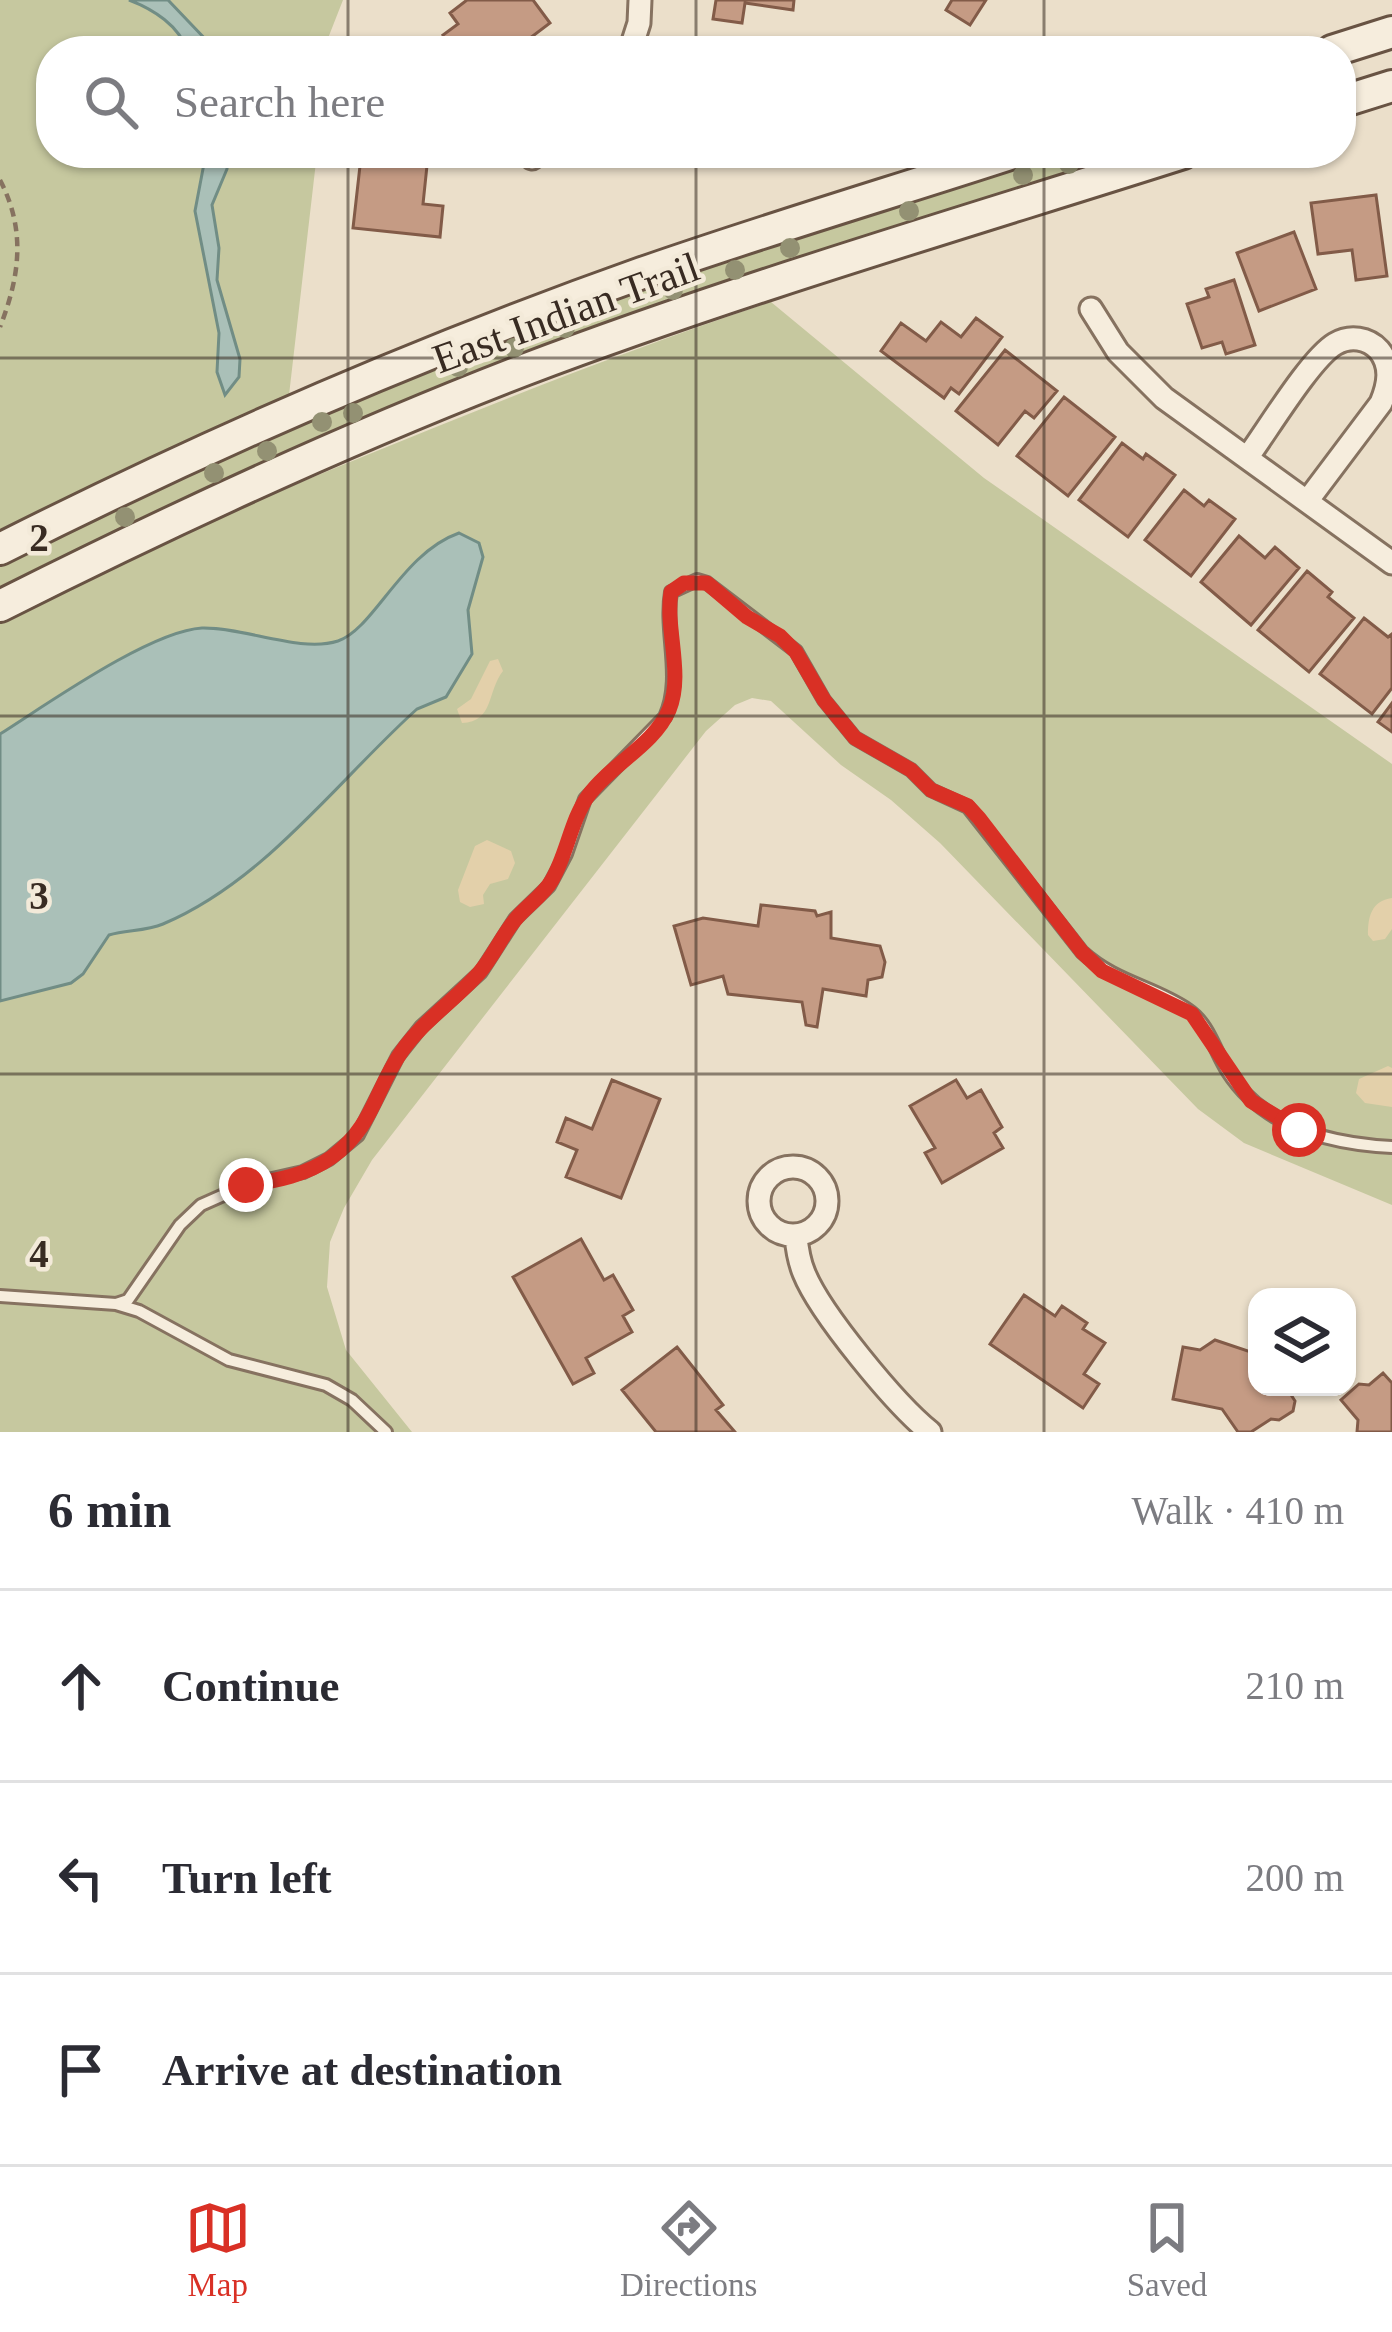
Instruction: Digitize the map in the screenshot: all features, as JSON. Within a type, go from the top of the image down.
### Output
[{"type":"main road","points":[[1356,43],[1392,32]]},
{"type":"main road","points":[[1356,97],[1392,86]]},
{"type":"main road","name":"East Indian Trail","points":[[0,549],[256,427],[465,340],[681,260],[966,168]]},
{"type":"main road","name":"East Indian Trail","points":[[0,606],[251,484],[524,370],[750,291],[1136,168]]},
{"type":"street","points":[[635,36],[640,0]]},
{"type":"street","points":[[1091,308],[1138,375],[1392,563]]},
{"type":"street","points":[[1247,458],[1319,359],[1336,344],[1352,338],[1367,340],[1382,352],[1390,370],[1388,388],[1382,403],[1308,500]]},
{"type":"street","points":[[796,1235],[804,1274],[816,1296],[897,1400],[930,1432]]},
{"type":"lane","points":[[116,1304],[128,1300],[180,1225],[201,1205],[246,1185],[303,1172],[329,1159],[358,1135],[398,1056],[421,1027],[481,972],[515,919],[549,886],[585,799],[665,717],[672,704],[671,592],[697,580],[796,652],[824,700],[855,738],[911,770],[931,790],[968,806],[1102,971],[1192,1014],[1251,1101],[1299,1130],[1337,1141],[1392,1147]]},
{"type":"lane","points":[[0,1297],[116,1304],[139,1311],[229,1360],[326,1385],[352,1400],[386,1432]]},
{"type":"path","points":[[0,180],[18,224],[19,253],[13,295],[0,327]]},
{"type":"green space","points":[[0,0],[343,0],[329,36],[36,36],[36,168],[315,168],[289,395],[0,529]]},
{"type":"green space","points":[[1018,168],[1080,168],[659,305],[490,367],[242,471],[0,588],[0,566],[276,434],[455,360],[802,237]]},
{"type":"green space","points":[[771,302],[984,478],[1392,764],[1392,1205],[1244,1143],[1198,1109],[940,843],[841,765],[771,701],[752,698],[735,705],[706,731],[372,1160],[344,1208],[330,1242],[327,1287],[346,1350],[412,1432],[0,1432],[0,624],[135,555],[320,474],[568,375]]},
{"type":"sand","points":[[498,659],[503,671],[485,711],[462,723],[457,709],[471,699],[490,661]]},
{"type":"sand","points":[[487,840],[511,851],[515,863],[508,879],[490,884],[484,904],[470,907],[460,902],[458,890],[475,846]]},
{"type":"sand","points":[[1392,898],[1392,929],[1385,939],[1373,941],[1368,935],[1372,911]]},
{"type":"sand","points":[[1392,1068],[1392,1107],[1365,1103],[1356,1093],[1359,1079]]},
{"type":"water","points":[[129,0],[168,0],[202,36],[179,36],[147,8]]},
{"type":"water","points":[[203,168],[227,168],[212,205],[219,248],[217,280],[240,359],[239,377],[225,395],[217,372],[219,333],[195,211]]},
{"type":"water","points":[[459,533],[479,543],[483,557],[468,610],[472,654],[446,697],[417,709],[298,827],[234,882],[163,924],[109,935],[83,974],[71,983],[0,1001],[0,734],[127,655],[180,632],[202,628],[307,644],[338,641],[364,622],[421,557]]},
{"type":"building","points":[[467,0],[533,0],[550,23],[533,36],[444,36],[458,24],[450,13]]},
{"type":"building","points":[[716,0],[794,0],[793,10],[745,3],[742,23],[713,19]]},
{"type":"building","points":[[952,0],[986,0],[970,25],[946,10]]},
{"type":"building","points":[[360,168],[427,168],[423,204],[443,206],[440,237],[353,228]]},
{"type":"building","points":[[1376,195],[1387,276],[1356,280],[1352,250],[1318,254],[1311,203]]},
{"type":"building","points":[[1294,232],[1316,289],[1259,311],[1237,253]]},
{"type":"building","points":[[1234,280],[1255,345],[1226,354],[1222,342],[1202,348],[1187,304],[1209,297],[1206,289]]},
{"type":"building","points":[[976,318],[1002,337],[959,394],[951,388],[944,398],[881,351],[901,323],[926,341],[941,322],[961,337]]},
{"type":"building","points":[[1005,350],[1057,391],[1034,418],[1025,411],[998,445],[956,411]]},
{"type":"building","points":[[1064,397],[1115,437],[1068,496],[1017,456]]},
{"type":"building","points":[[1122,443],[1175,475],[1128,537],[1079,500]]},
{"type":"building","points":[[1184,490],[1204,506],[1209,500],[1235,519],[1191,576],[1145,540]]},
{"type":"building","points":[[1239,536],[1265,558],[1275,547],[1299,568],[1251,625],[1201,582]]},
{"type":"building","points":[[1307,571],[1354,618],[1309,672],[1258,630]]},
{"type":"building","points":[[1364,618],[1388,637],[1392,634],[1392,688],[1372,714],[1320,674]]},
{"type":"building","points":[[1392,703],[1392,732],[1378,722]]},
{"type":"building","points":[[761,905],[815,911],[817,916],[831,912],[831,938],[880,946],[885,962],[882,977],[868,980],[866,996],[823,989],[817,1027],[806,1025],[802,1002],[728,994],[723,976],[691,985],[674,926],[703,918],[758,926]]},
{"type":"building","points":[[612,1080],[660,1099],[621,1198],[566,1177],[577,1150],[557,1142],[566,1118],[592,1129]]},
{"type":"building","points":[[956,1080],[967,1098],[981,1090],[1002,1127],[994,1133],[1003,1148],[942,1183],[925,1153],[935,1148],[910,1106]]},
{"type":"building","points":[[581,1239],[604,1280],[613,1275],[633,1310],[623,1316],[632,1332],[586,1358],[594,1373],[573,1384],[513,1277]]},
{"type":"building","points":[[1024,1295],[1055,1316],[1062,1306],[1087,1323],[1083,1329],[1105,1343],[1084,1374],[1099,1384],[1083,1408],[990,1344]]},
{"type":"building","points":[[1215,1340],[1248,1351],[1248,1396],[1292,1396],[1293,1411],[1251,1432],[1238,1432],[1222,1409],[1173,1399],[1183,1347],[1200,1350]]},
{"type":"building","points":[[677,1347],[723,1405],[716,1410],[735,1432],[656,1432],[622,1390]]},
{"type":"building","points":[[1383,1373],[1392,1383],[1392,1432],[1357,1432],[1358,1420],[1341,1400],[1356,1396],[1359,1384],[1369,1385]]},
{"type":"route","points":[[246,1185],[303,1172],[329,1159],[358,1135],[398,1056],[421,1027],[481,972],[515,919],[549,886],[585,799],[644,740],[672,704],[671,592],[697,580],[796,652],[837,719],[855,738],[911,770],[931,790],[968,806],[1082,952],[1102,971],[1184,1007],[1203,1024],[1229,1073],[1251,1101],[1299,1130]]}]
